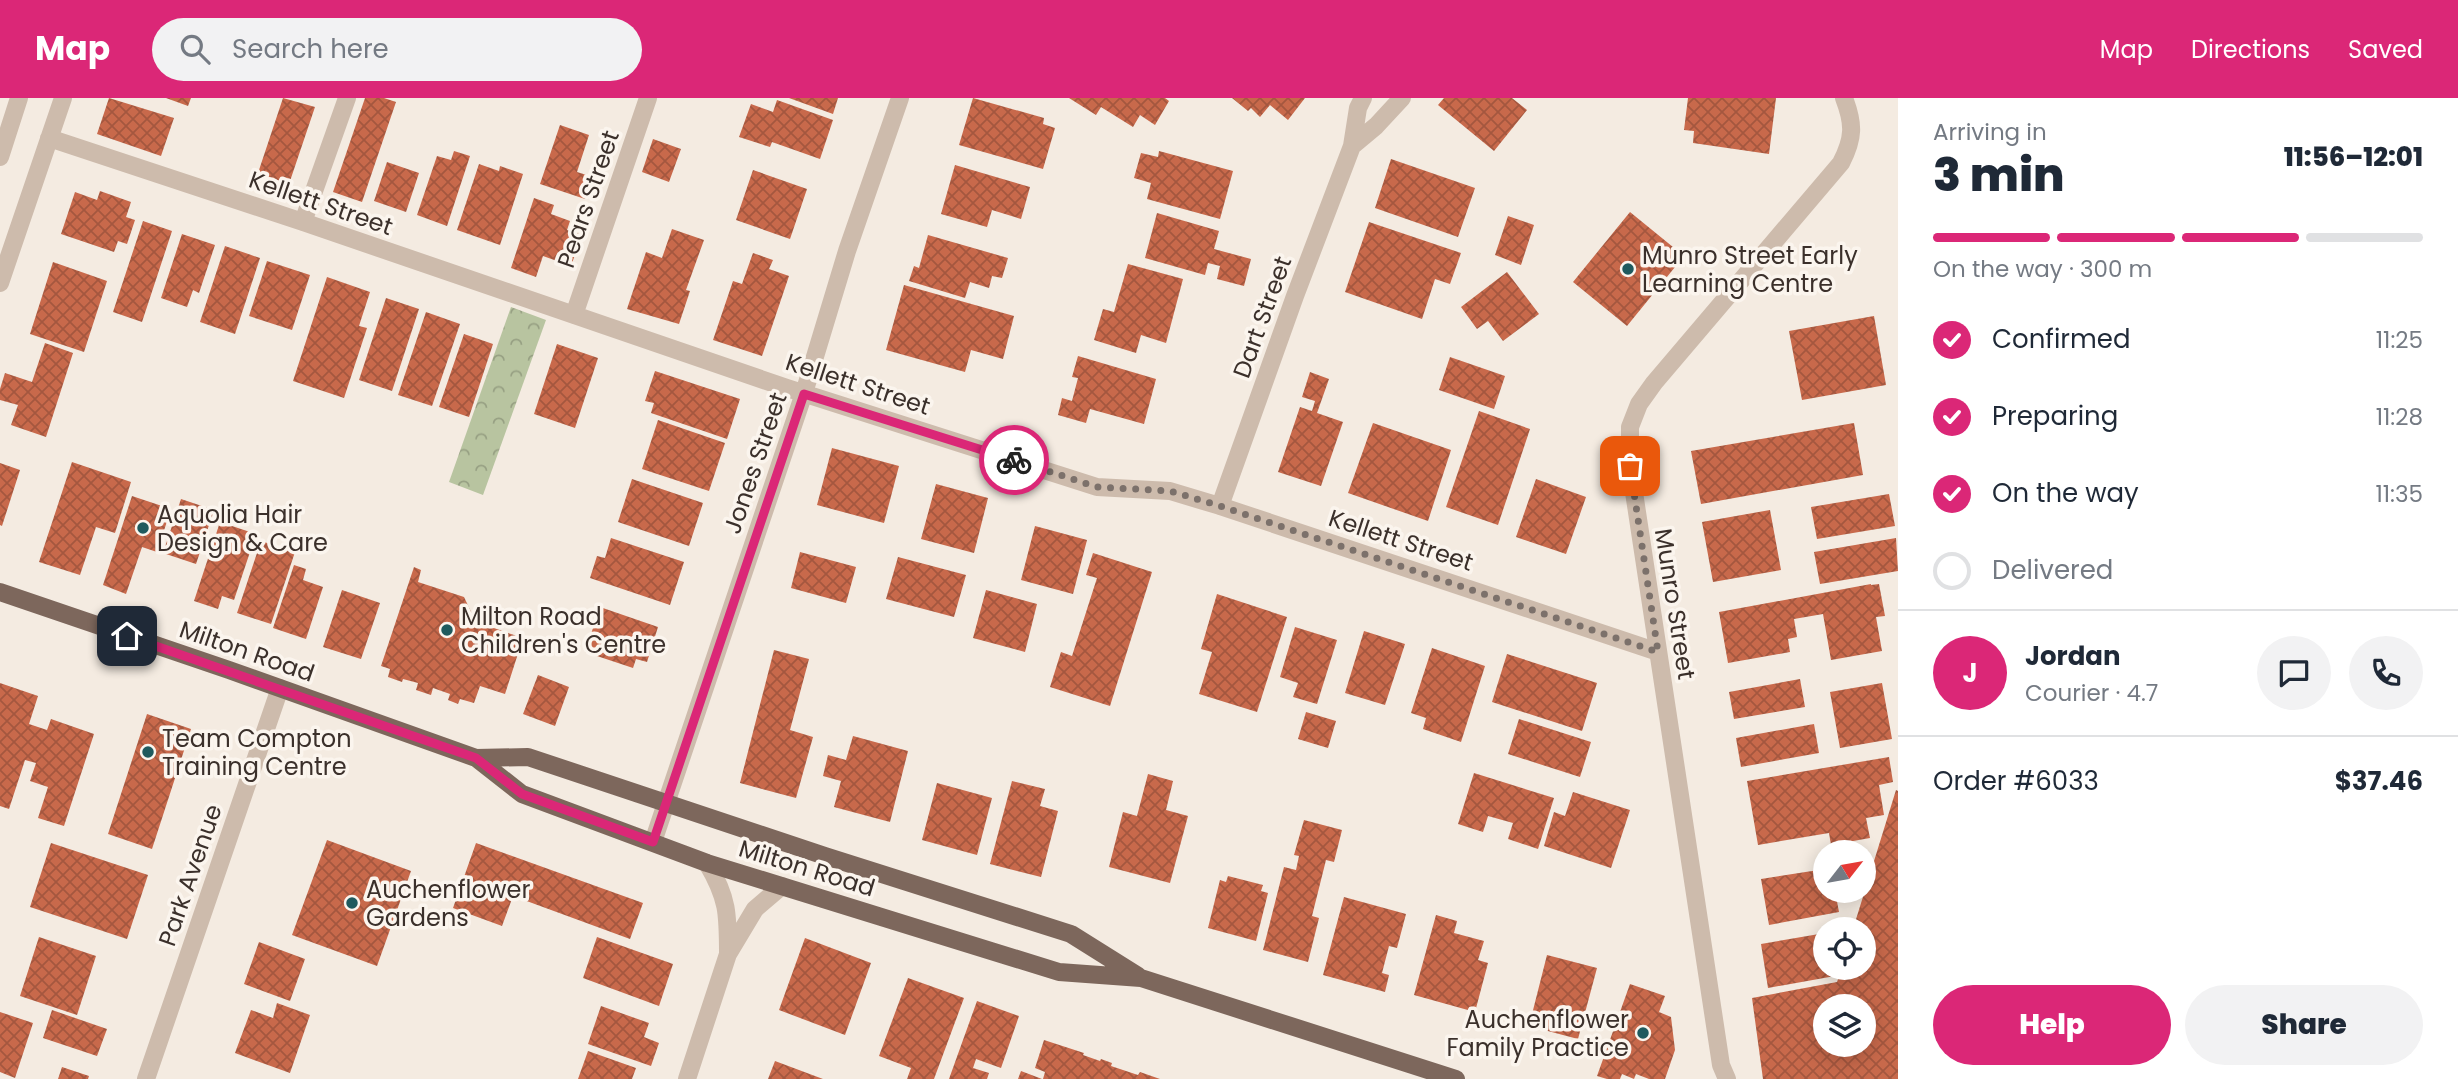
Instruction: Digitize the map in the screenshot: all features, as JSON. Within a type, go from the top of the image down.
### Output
[{"type":"main road","name":"Milton Road","points":[[0,593],[476,758],[522,794],[707,863],[1059,972],[1140,978],[1456,1079]]},
{"type":"main road","name":"Milton Road","points":[[476,758],[528,757],[1071,934],[1140,978]]},
{"type":"street","points":[[0,157],[19,98]]},
{"type":"street","points":[[0,283],[63,98]]},
{"type":"street","points":[[303,222],[347,98]]},
{"type":"street","name":"Pears Street","points":[[574,315],[648,98]]},
{"type":"street","name":"Jones Street","points":[[653,842],[804,394],[847,251],[900,98]]},
{"type":"street","name":"Dart Street","points":[[1220,506],[1352,146],[1358,108],[1363,98]]},
{"type":"street","name":"Dart Street","points":[[1352,146],[1376,126],[1402,98]]},
{"type":"street","name":"Munro Street","points":[[1722,1074],[1630,466],[1630,426],[1639,404],[1654,383],[1841,163],[1853,130],[1844,98]]},
{"type":"street","name":"Kellett Street","points":[[49,138],[804,394],[1097,487],[1170,491],[1220,506],[1658,652]]},
{"type":"street","name":"Park Avenue","points":[[146,1079],[280,688]]},
{"type":"street","points":[[707,863],[718,882],[728,914],[728,954]]},
{"type":"street","points":[[687,1079],[728,954],[755,909],[782,886]]},
{"type":"green space","points":[[511,307],[546,320],[483,495],[449,482]]},
{"type":"building","points":[[109,98],[174,118],[161,156],[97,134]]},
{"type":"building","points":[[166,98],[191,98],[188,106]]},
{"type":"building","points":[[283,98],[315,107],[289,184],[258,173]]},
{"type":"building","points":[[365,98],[384,98],[396,102],[362,202],[333,192]]},
{"type":"building","points":[[789,98],[838,98],[833,114]]},
{"type":"building","points":[[973,98],[1044,118],[1043,124],[1055,128],[1043,169],[959,145]]},
{"type":"building","points":[[1069,98],[1165,98],[1169,101],[1155,125],[1140,115],[1133,127],[1101,107],[1096,115]]},
{"type":"building","points":[[1232,98],[1305,98],[1288,120],[1270,105],[1260,117],[1251,108],[1248,111]]},
{"type":"building","points":[[1444,98],[1512,98],[1527,110],[1494,151],[1438,105]]},
{"type":"building","points":[[1688,98],[1776,98],[1769,154],[1693,143],[1694,131],[1684,130]]},
{"type":"building","points":[[777,100],[833,120],[820,159],[772,142],[770,147],[739,137],[751,104],[773,112]]},
{"type":"building","points":[[560,125],[589,135],[577,172],[593,177],[585,199],[540,184]]},
{"type":"building","points":[[653,139],[681,149],[669,182],[642,172]]},
{"type":"building","points":[[454,151],[470,156],[447,226],[417,215],[437,156],[451,160]]},
{"type":"building","points":[[1159,151],[1233,171],[1220,219],[1147,199],[1151,183],[1134,178],[1141,153],[1158,157]]},
{"type":"building","points":[[1391,159],[1475,188],[1458,237],[1375,208]]},
{"type":"building","points":[[387,162],[419,173],[406,212],[374,201]]},
{"type":"building","points":[[479,164],[499,171],[500,166],[523,174],[500,245],[457,230]]},
{"type":"building","points":[[955,165],[1030,187],[1021,219],[992,210],[987,227],[941,214]]},
{"type":"building","points":[[753,170],[807,189],[790,239],[736,220]]},
{"type":"building","points":[[100,191],[131,202],[126,217],[135,220],[127,244],[118,241],[114,252],[61,234],[75,192],[97,200]]},
{"type":"building","points":[[534,198],[554,205],[551,214],[570,221],[567,230],[582,235],[571,266],[543,256],[536,277],[511,268]]},
{"type":"building","name":"Munro Street Early Learning Centre","points":[[1630,212],[1684,256],[1627,326],[1573,282]]},
{"type":"building","points":[[1157,213],[1219,231],[1214,249],[1251,259],[1244,286],[1217,279],[1220,266],[1208,263],[1205,275],[1145,258]]},
{"type":"building","points":[[1508,216],[1534,225],[1521,265],[1495,255]]},
{"type":"building","points":[[143,221],[172,231],[142,322],[113,312]]},
{"type":"building","points":[[1369,222],[1461,253],[1450,284],[1435,279],[1422,319],[1345,292]]},
{"type":"building","points":[[672,229],[704,240],[686,290],[690,291],[679,324],[627,309],[646,252],[662,258]]},
{"type":"building","points":[[182,234],[215,245],[199,293],[193,290],[187,307],[161,298]]},
{"type":"building","points":[[928,235],[1008,258],[1002,278],[992,276],[989,288],[970,282],[965,298],[909,281],[914,266],[919,268]]},
{"type":"building","points":[[225,246],[260,258],[235,334],[200,322]]},
{"type":"building","points":[[753,253],[773,260],[769,269],[789,276],[762,356],[713,340],[733,281],[742,284]]},
{"type":"building","points":[[267,261],[310,275],[292,330],[249,316]]},
{"type":"building","points":[[53,262],[107,281],[84,352],[30,334]]},
{"type":"building","points":[[1128,264],[1183,279],[1166,343],[1141,335],[1136,353],[1094,340],[1103,309],[1114,312]]},
{"type":"building","points":[[1507,272],[1539,314],[1503,341],[1488,321],[1477,329],[1461,307]]},
{"type":"building","points":[[327,277],[370,292],[359,326],[367,328],[344,398],[293,381]]},
{"type":"building","points":[[904,285],[1014,316],[1003,359],[971,350],[965,372],[886,350]]},
{"type":"building","points":[[386,298],[419,309],[392,391],[359,380]]},
{"type":"building","points":[[426,312],[460,324],[432,406],[398,395]]},
{"type":"building","points":[[1874,316],[1886,385],[1802,400],[1789,331]]},
{"type":"building","points":[[464,334],[493,344],[469,417],[439,407]]},
{"type":"building","points":[[45,343],[73,353],[46,437],[11,425],[18,405],[0,400],[5,373],[32,382]]},
{"type":"building","points":[[557,344],[598,358],[575,428],[534,414]]},
{"type":"building","points":[[1078,356],[1156,379],[1144,424],[1090,409],[1086,423],[1058,415],[1062,398],[1072,401],[1078,378],[1072,377]]},
{"type":"building","points":[[1450,357],[1505,376],[1494,409],[1439,390]]},
{"type":"building","points":[[655,371],[740,399],[727,439],[651,413],[654,403],[645,401]]},
{"type":"building","points":[[1310,372],[1329,379],[1317,413],[1343,422],[1321,486],[1278,472],[1300,407],[1312,411],[1315,401],[1302,397]]},
{"type":"building","points":[[1479,411],[1530,429],[1498,525],[1446,507]]},
{"type":"building","points":[[658,420],[725,443],[709,491],[642,469]]},
{"type":"building","points":[[1373,423],[1451,450],[1428,521],[1348,493]]},
{"type":"building","points":[[1854,423],[1863,475],[1701,504],[1691,451]]},
{"type":"building","points":[[832,448],[899,466],[884,523],[817,505]]},
{"type":"building","points":[[72,462],[131,482],[115,533],[96,527],[80,575],[39,562]]},
{"type":"building","points":[[0,463],[20,470],[2,526],[0,525]]},
{"type":"building","points":[[632,479],[703,503],[689,546],[618,522]]},
{"type":"building","points":[[1536,479],[1586,497],[1566,554],[1516,537]]},
{"type":"building","points":[[936,484],[988,498],[974,553],[921,539]]},
{"type":"building","points":[[1889,494],[1895,526],[1817,539],[1811,507]]},
{"type":"building","name":"Aquolia Hair Design & Care","points":[[132,496],[171,509],[157,552],[142,547],[126,594],[103,585]]},
{"type":"building","points":[[181,499],[214,510],[196,564],[163,553]]},
{"type":"building","points":[[1770,510],[1781,570],[1713,582],[1702,522]]},
{"type":"building","points":[[220,522],[256,534],[234,600],[222,596],[218,609],[194,601]]},
{"type":"building","points":[[1035,526],[1087,540],[1073,594],[1021,580]]},
{"type":"building","points":[[611,538],[684,562],[670,605],[590,578],[597,556],[605,558]]},
{"type":"building","points":[[1896,538],[1898,571],[1820,584],[1814,552]]},
{"type":"building","points":[[261,541],[295,552],[271,624],[237,613]]},
{"type":"building","points":[[800,552],[856,567],[846,603],[791,588]]},
{"type":"building","points":[[1093,553],[1152,572],[1110,706],[1050,687],[1061,652],[1072,656],[1097,578],[1086,575]]},
{"type":"building","points":[[898,557],[966,575],[954,617],[886,599]]},
{"type":"building","points":[[294,565],[306,569],[303,580],[323,587],[306,639],[273,628]]},
{"type":"building","name":"Milton Road Children's Centre","points":[[414,567],[421,570],[418,582],[464,597],[476,622],[523,638],[505,694],[480,686],[474,703],[460,699],[458,704],[448,700],[450,694],[433,688],[431,695],[416,690],[418,683],[403,679],[402,682],[388,677],[390,669],[381,666]]},
{"type":"building","points":[[1879,584],[1885,616],[1876,617],[1882,651],[1831,660],[1823,614],[1794,619],[1797,637],[1788,639],[1790,652],[1728,663],[1719,612]]},
{"type":"building","points":[[342,590],[380,603],[361,659],[323,647]]},
{"type":"building","points":[[986,590],[1037,604],[1025,652],[973,638]]},
{"type":"building","points":[[1217,594],[1287,617],[1257,712],[1199,694],[1212,652],[1201,649]]},
{"type":"building","points":[[600,607],[658,627],[647,662],[636,659],[633,668],[585,652]]},
{"type":"building","points":[[1295,627],[1337,640],[1317,704],[1293,697],[1298,683],[1280,677]]},
{"type":"building","points":[[1364,631],[1405,644],[1385,705],[1345,693]]},
{"type":"building","points":[[1432,648],[1485,666],[1461,742],[1423,729],[1426,718],[1411,713]]},
{"type":"building","points":[[774,650],[809,659],[790,730],[813,737],[796,798],[740,783]]},
{"type":"building","points":[[1507,654],[1597,683],[1582,731],[1492,702]]},
{"type":"building","points":[[538,675],[569,687],[555,726],[523,714]]},
{"type":"building","points":[[1800,679],[1805,707],[1734,719],[1729,692]]},
{"type":"building","points":[[0,683],[38,696],[29,724],[47,730],[51,719],[94,734],[64,826],[38,818],[48,787],[30,781],[36,763],[25,760],[9,809],[0,806]]},
{"type":"building","points":[[1882,683],[1892,739],[1840,748],[1830,692]]},
{"type":"building","points":[[1306,712],[1336,721],[1328,748],[1298,739]]},
{"type":"building","points":[[147,714],[191,729],[152,849],[108,834]]},
{"type":"building","points":[[1519,719],[1591,742],[1580,777],[1508,754]]},
{"type":"building","points":[[1814,724],[1819,753],[1741,767],[1736,738]]},
{"type":"building","points":[[853,736],[908,751],[890,822],[834,807],[841,781],[823,776],[828,755],[846,760]]},
{"type":"building","points":[[1889,757],[1893,782],[1879,785],[1884,815],[1866,818],[1870,838],[1830,840],[1829,833],[1758,845],[1747,781]]},
{"type":"building","points":[[1474,773],[1554,798],[1538,849],[1508,839],[1513,823],[1488,816],[1483,832],[1458,824]]},
{"type":"building","points":[[1148,774],[1173,781],[1166,810],[1188,816],[1170,883],[1109,867],[1123,812],[1137,816]]},
{"type":"building","points":[[1012,781],[1045,789],[1040,806],[1058,811],[1041,877],[990,864]]},
{"type":"building","points":[[937,783],[992,798],[977,855],[922,840]]},
{"type":"building","points":[[1896,790],[1898,1079],[1763,1079],[1752,998],[1837,982],[1876,980],[1876,917],[1857,917],[1861,903],[1876,903],[1876,855]]},
{"type":"building","points":[[1573,792],[1630,810],[1611,868],[1544,846],[1554,812],[1565,816]]},
{"type":"building","points":[[1304,820],[1342,830],[1334,862],[1326,860],[1312,916],[1319,918],[1308,962],[1263,950],[1284,867],[1296,870],[1299,856],[1294,855]]},
{"type":"building","name":"Auchenflower Gardens","points":[[327,840],[411,871],[377,966],[292,935]]},
{"type":"building","points":[[51,843],[148,875],[127,939],[30,907]]},
{"type":"building","points":[[476,843],[643,903],[630,939],[513,896],[502,926],[453,908]]},
{"type":"building","points":[[1813,871],[1813,903],[1837,903],[1839,912],[1769,925],[1761,879]]},
{"type":"building","points":[[1228,876],[1263,885],[1261,891],[1268,893],[1256,941],[1208,928],[1220,880],[1226,882]]},
{"type":"building","points":[[1344,897],[1406,914],[1397,948],[1389,946],[1382,973],[1389,975],[1385,992],[1323,975]]},
{"type":"building","points":[[1436,915],[1457,921],[1454,933],[1484,941],[1478,960],[1488,963],[1475,1012],[1414,995]]},
{"type":"building","points":[[1813,935],[1813,980],[1768,988],[1761,944]]},
{"type":"building","points":[[39,937],[96,956],[77,1015],[20,996]]},
{"type":"building","points":[[597,937],[673,964],[659,1006],[583,978]]},
{"type":"building","points":[[805,938],[871,963],[845,1035],[779,1010]]},
{"type":"building","points":[[259,942],[305,959],[290,1001],[244,984]]},
{"type":"building","points":[[1547,955],[1597,968],[1578,1039],[1529,1026]]},
{"type":"building","points":[[908,978],[964,998],[934,1079],[907,1079],[911,1068],[879,1056]]},
{"type":"building","name":"Auchenflower Family Practice","points":[[1630,984],[1665,996],[1659,1012],[1671,1017],[1675,1050],[1665,1079],[1649,1079],[1636,1074],[1634,1079],[1622,1074],[1620,1079],[1597,1076]]},
{"type":"building","points":[[977,1001],[1019,1016],[1001,1068],[976,1059],[973,1068],[989,1073],[987,1079],[949,1079]]},
{"type":"building","points":[[277,1003],[310,1015],[290,1073],[235,1053],[251,1010],[273,1018]]},
{"type":"building","points":[[601,1006],[649,1023],[644,1037],[659,1043],[651,1066],[588,1044]]},
{"type":"building","points":[[52,1010],[107,1029],[97,1056],[43,1038]]},
{"type":"building","points":[[0,1012],[33,1023],[15,1078],[0,1072]]},
{"type":"building","points":[[1044,1040],[1112,1063],[1111,1066],[1160,1079],[1043,1079],[1045,1072],[1035,1068]]},
{"type":"building","points":[[588,1051],[636,1068],[632,1079],[578,1079]]},
{"type":"building","points":[[775,1061],[823,1079],[768,1079]]},
{"type":"building","points":[[62,1067],[89,1076],[88,1079],[58,1079]]},
{"type":"building","points":[[1021,1071],[1042,1079],[1018,1079]]},
{"type":"way so far","points":[[1014,460],[1097,487],[1170,491],[1658,652],[1630,466]]},
{"type":"place","name":"Munro Street Early Learning Centre","points":[[1628,269]]},
{"type":"place","name":"Aquolia Hair Design & Care","points":[[143,528]]},
{"type":"place","name":"Milton Road Children's Centre","points":[[447,630]]},
{"type":"place","name":"Team Compton Training Centre","points":[[148,752]]},
{"type":"place","name":"Auchenflower Gardens","points":[[352,903]]},
{"type":"place","name":"Auchenflower Family Practice","points":[[1643,1033]]},
{"type":"route","points":[[127,636],[476,758],[522,794],[653,842],[804,394],[822,397],[1014,460]]}]
